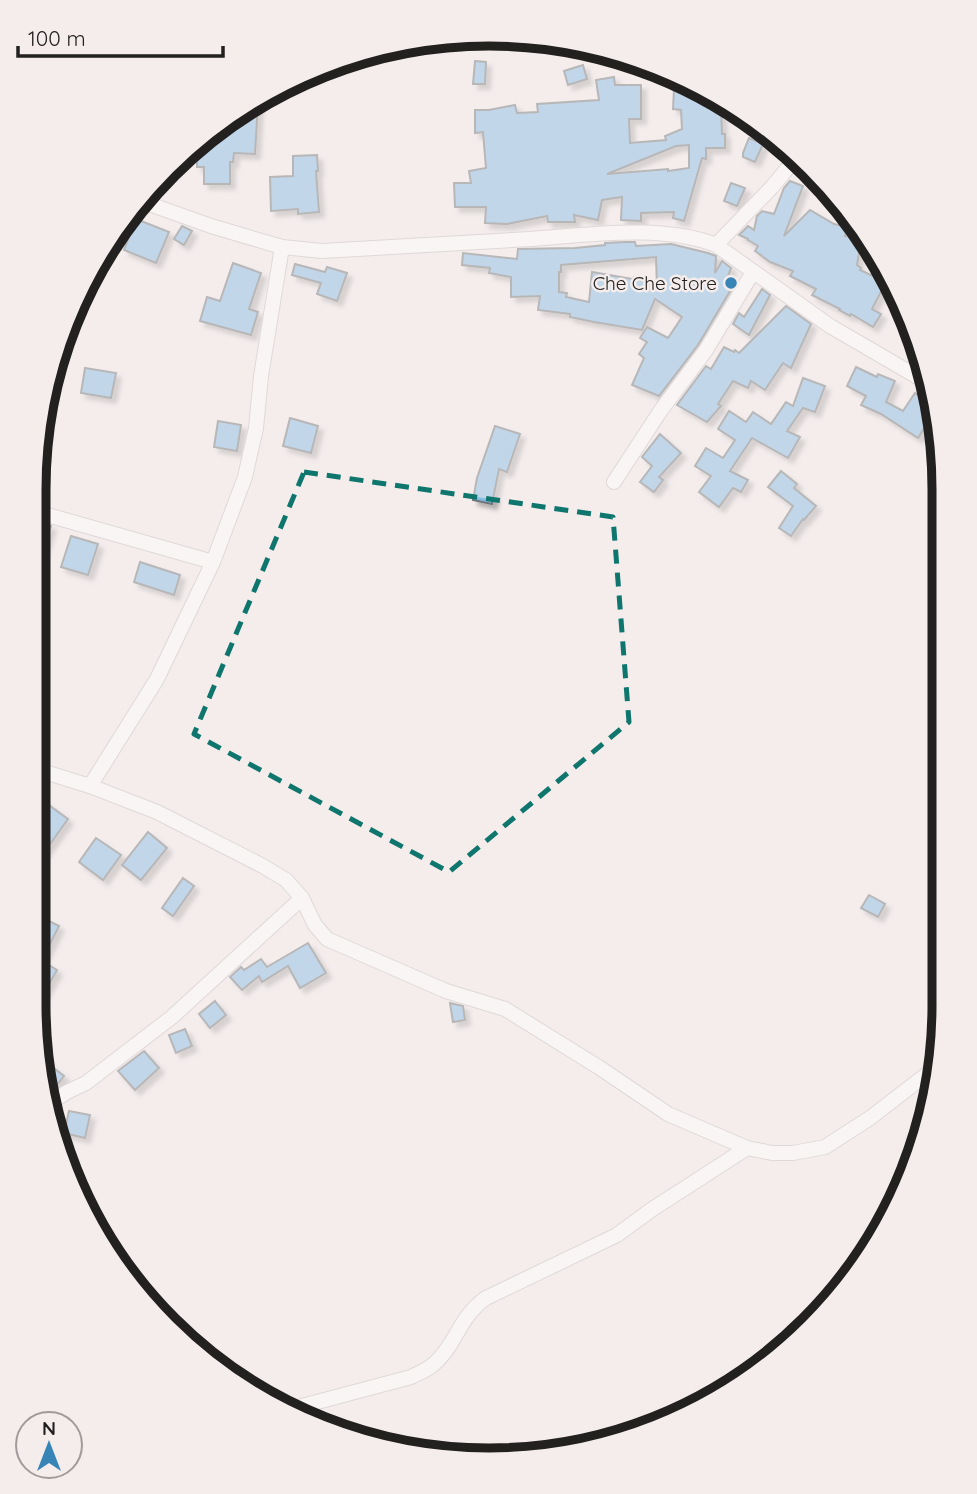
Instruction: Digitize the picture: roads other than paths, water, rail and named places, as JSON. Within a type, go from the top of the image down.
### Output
[{"type":"street","points":[[716,246],[791,164]]},
{"type":"street","points":[[149,204],[282,247],[321,251],[617,234],[673,234],[699,238],[716,246],[830,326],[917,376]]},
{"type":"street","points":[[90,786],[157,679],[213,562],[245,477],[256,428],[261,376],[282,247]]},
{"type":"street","points":[[614,482],[706,350],[753,271]]},
{"type":"street","points":[[45,514],[213,562]]},
{"type":"street","points":[[45,772],[157,812],[261,865],[286,880],[302,898],[314,925],[327,939],[446,991],[505,1009],[668,1114],[747,1147],[772,1153],[793,1153],[825,1147],[870,1118],[926,1075]]},
{"type":"street","points":[[55,1098],[86,1083],[172,1017],[302,898]]},
{"type":"street","points":[[300,1406],[411,1377],[429,1368],[438,1362],[476,1305],[617,1236],[651,1210],[747,1147]]},
{"type":"place","name":"Che Che Store","points":[[731,283]]}]
